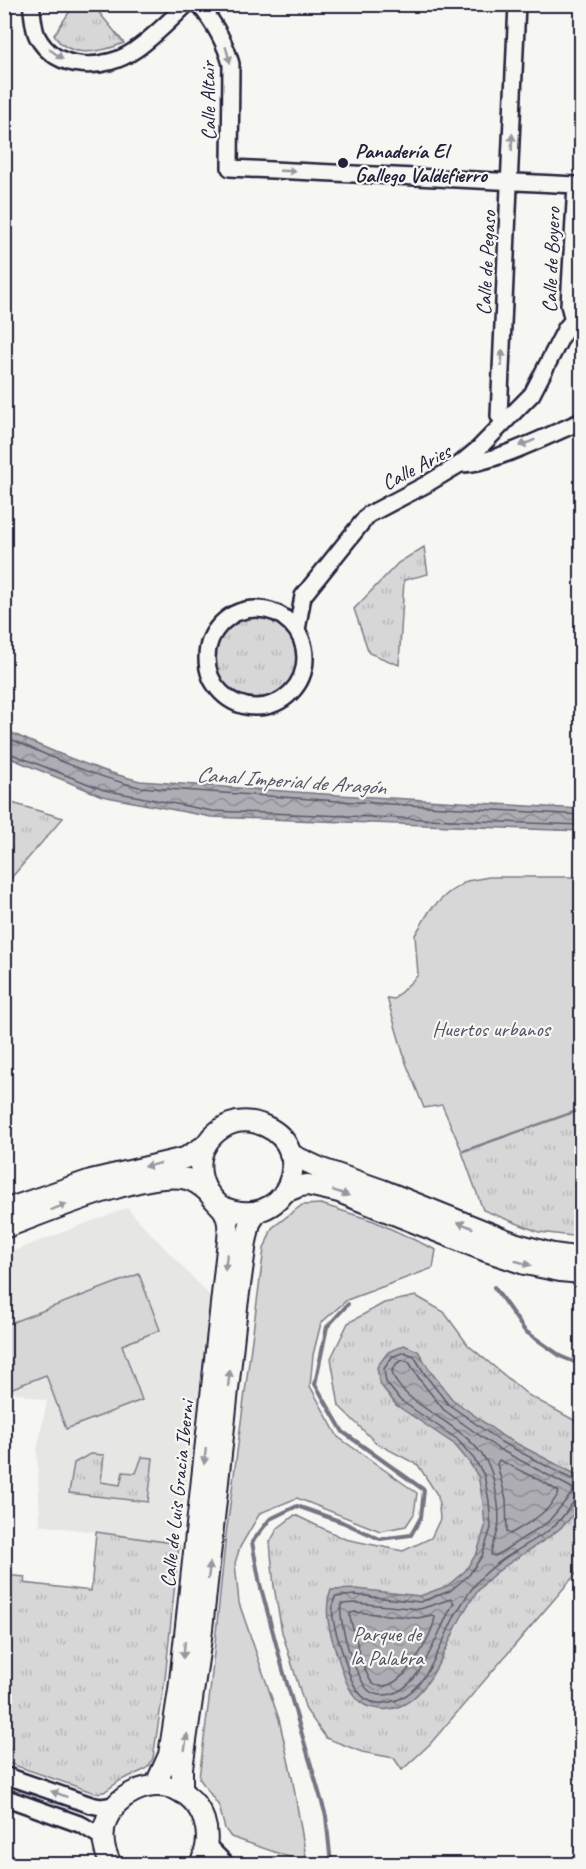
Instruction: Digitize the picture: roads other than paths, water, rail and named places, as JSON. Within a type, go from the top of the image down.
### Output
[{"type":"main road","points":[[4,1228],[81,1199],[148,1181],[174,1178],[187,1179],[207,1191],[221,1206],[238,1212],[257,1212],[277,1201],[285,1192],[290,1180],[292,1167],[290,1154],[283,1139],[271,1128],[245,1121],[219,1130],[206,1145],[201,1156],[202,1180],[207,1191]]},
{"type":"main road","points":[[4,1210],[91,1179],[185,1158],[206,1145]]},
{"type":"main road","points":[[290,1154],[322,1169],[514,1244],[582,1258]]},
{"type":"main road","points":[[285,1192],[308,1185],[339,1192],[515,1261],[560,1271],[582,1273]]},
{"type":"main road","name":"Calle de Luis Gracia Iberni","points":[[155,1786],[169,1755],[179,1690],[228,1240],[228,1221],[221,1206]]},
{"type":"main road","name":"Calle de Luis Gracia Iberni","points":[[182,1793],[181,1778],[201,1638],[237,1307],[246,1242],[250,1223],[257,1212]]},
{"type":"main road","points":[[111,1864],[106,1855],[103,1838],[106,1820],[115,1805],[129,1793],[155,1786],[182,1793],[190,1799],[202,1815],[206,1825],[207,1845],[200,1864]]},
{"type":"street","points":[[31,4],[36,33],[44,45],[63,60],[86,65],[112,61],[136,50],[187,4]]},
{"type":"street","name":"Calle Altair","points":[[199,4],[220,33],[231,64],[230,168],[406,178],[511,180]]},
{"type":"street","name":"Calle de Pegaso","points":[[499,422],[517,4]]},
{"type":"street","name":"Calle de Boyero","points":[[482,454],[499,422],[532,394],[566,328],[577,319],[569,305],[576,185],[511,180]]},
{"type":"street","name":"Calle Aries","points":[[274,611],[303,596],[368,516],[460,464],[472,463],[482,454],[582,421]]},
{"type":"street","name":"Calle Aries","points":[[297,630],[303,596]]},
{"type":"street","points":[[260,608],[274,611],[287,619],[297,630],[304,644],[306,660],[304,673],[298,686],[287,697],[259,708],[244,706],[230,700],[218,690],[210,677],[207,655],[213,633],[233,614],[246,609],[260,608]]},
{"type":"street","points":[[4,1775],[91,1805],[101,1807],[115,1805]]},
{"type":"street","points":[[4,1797],[82,1825],[103,1838]]},
{"type":"street","points":[[207,1845],[226,1864]]},
{"type":"water","name":"Canal Imperial de Aragón","points":[[5,730],[88,765],[140,781],[581,809],[581,831],[211,817],[102,796],[5,756]]},
{"type":"water","points":[[404,1345],[418,1351],[452,1399],[504,1437],[581,1477],[582,1495],[575,1513],[564,1524],[506,1565],[479,1589],[464,1612],[434,1672],[415,1697],[403,1705],[383,1709],[363,1704],[353,1695],[347,1683],[332,1640],[328,1620],[328,1600],[331,1590],[356,1589],[420,1596],[447,1586],[465,1571],[477,1553],[485,1527],[478,1476],[469,1462],[454,1444],[396,1405],[380,1384],[377,1367],[388,1352]]},
{"type":"waterway","points":[[494,1287],[525,1331],[562,1357],[582,1365]]},
{"type":"waterway","points":[[331,1864],[326,1816],[283,1670],[260,1584],[252,1542],[270,1519],[297,1506],[380,1539],[411,1535],[421,1517],[424,1490],[343,1432],[315,1384],[327,1327],[348,1304]]},
{"type":"place","name":"Panadería El Gallego Valdefierro","points":[[343,163]]},
{"type":"park label","name":"Huertos urbanos","points":[[491,1029]]},
{"type":"park label","name":"Parque de la Palabra","points":[[387,1646]]}]
